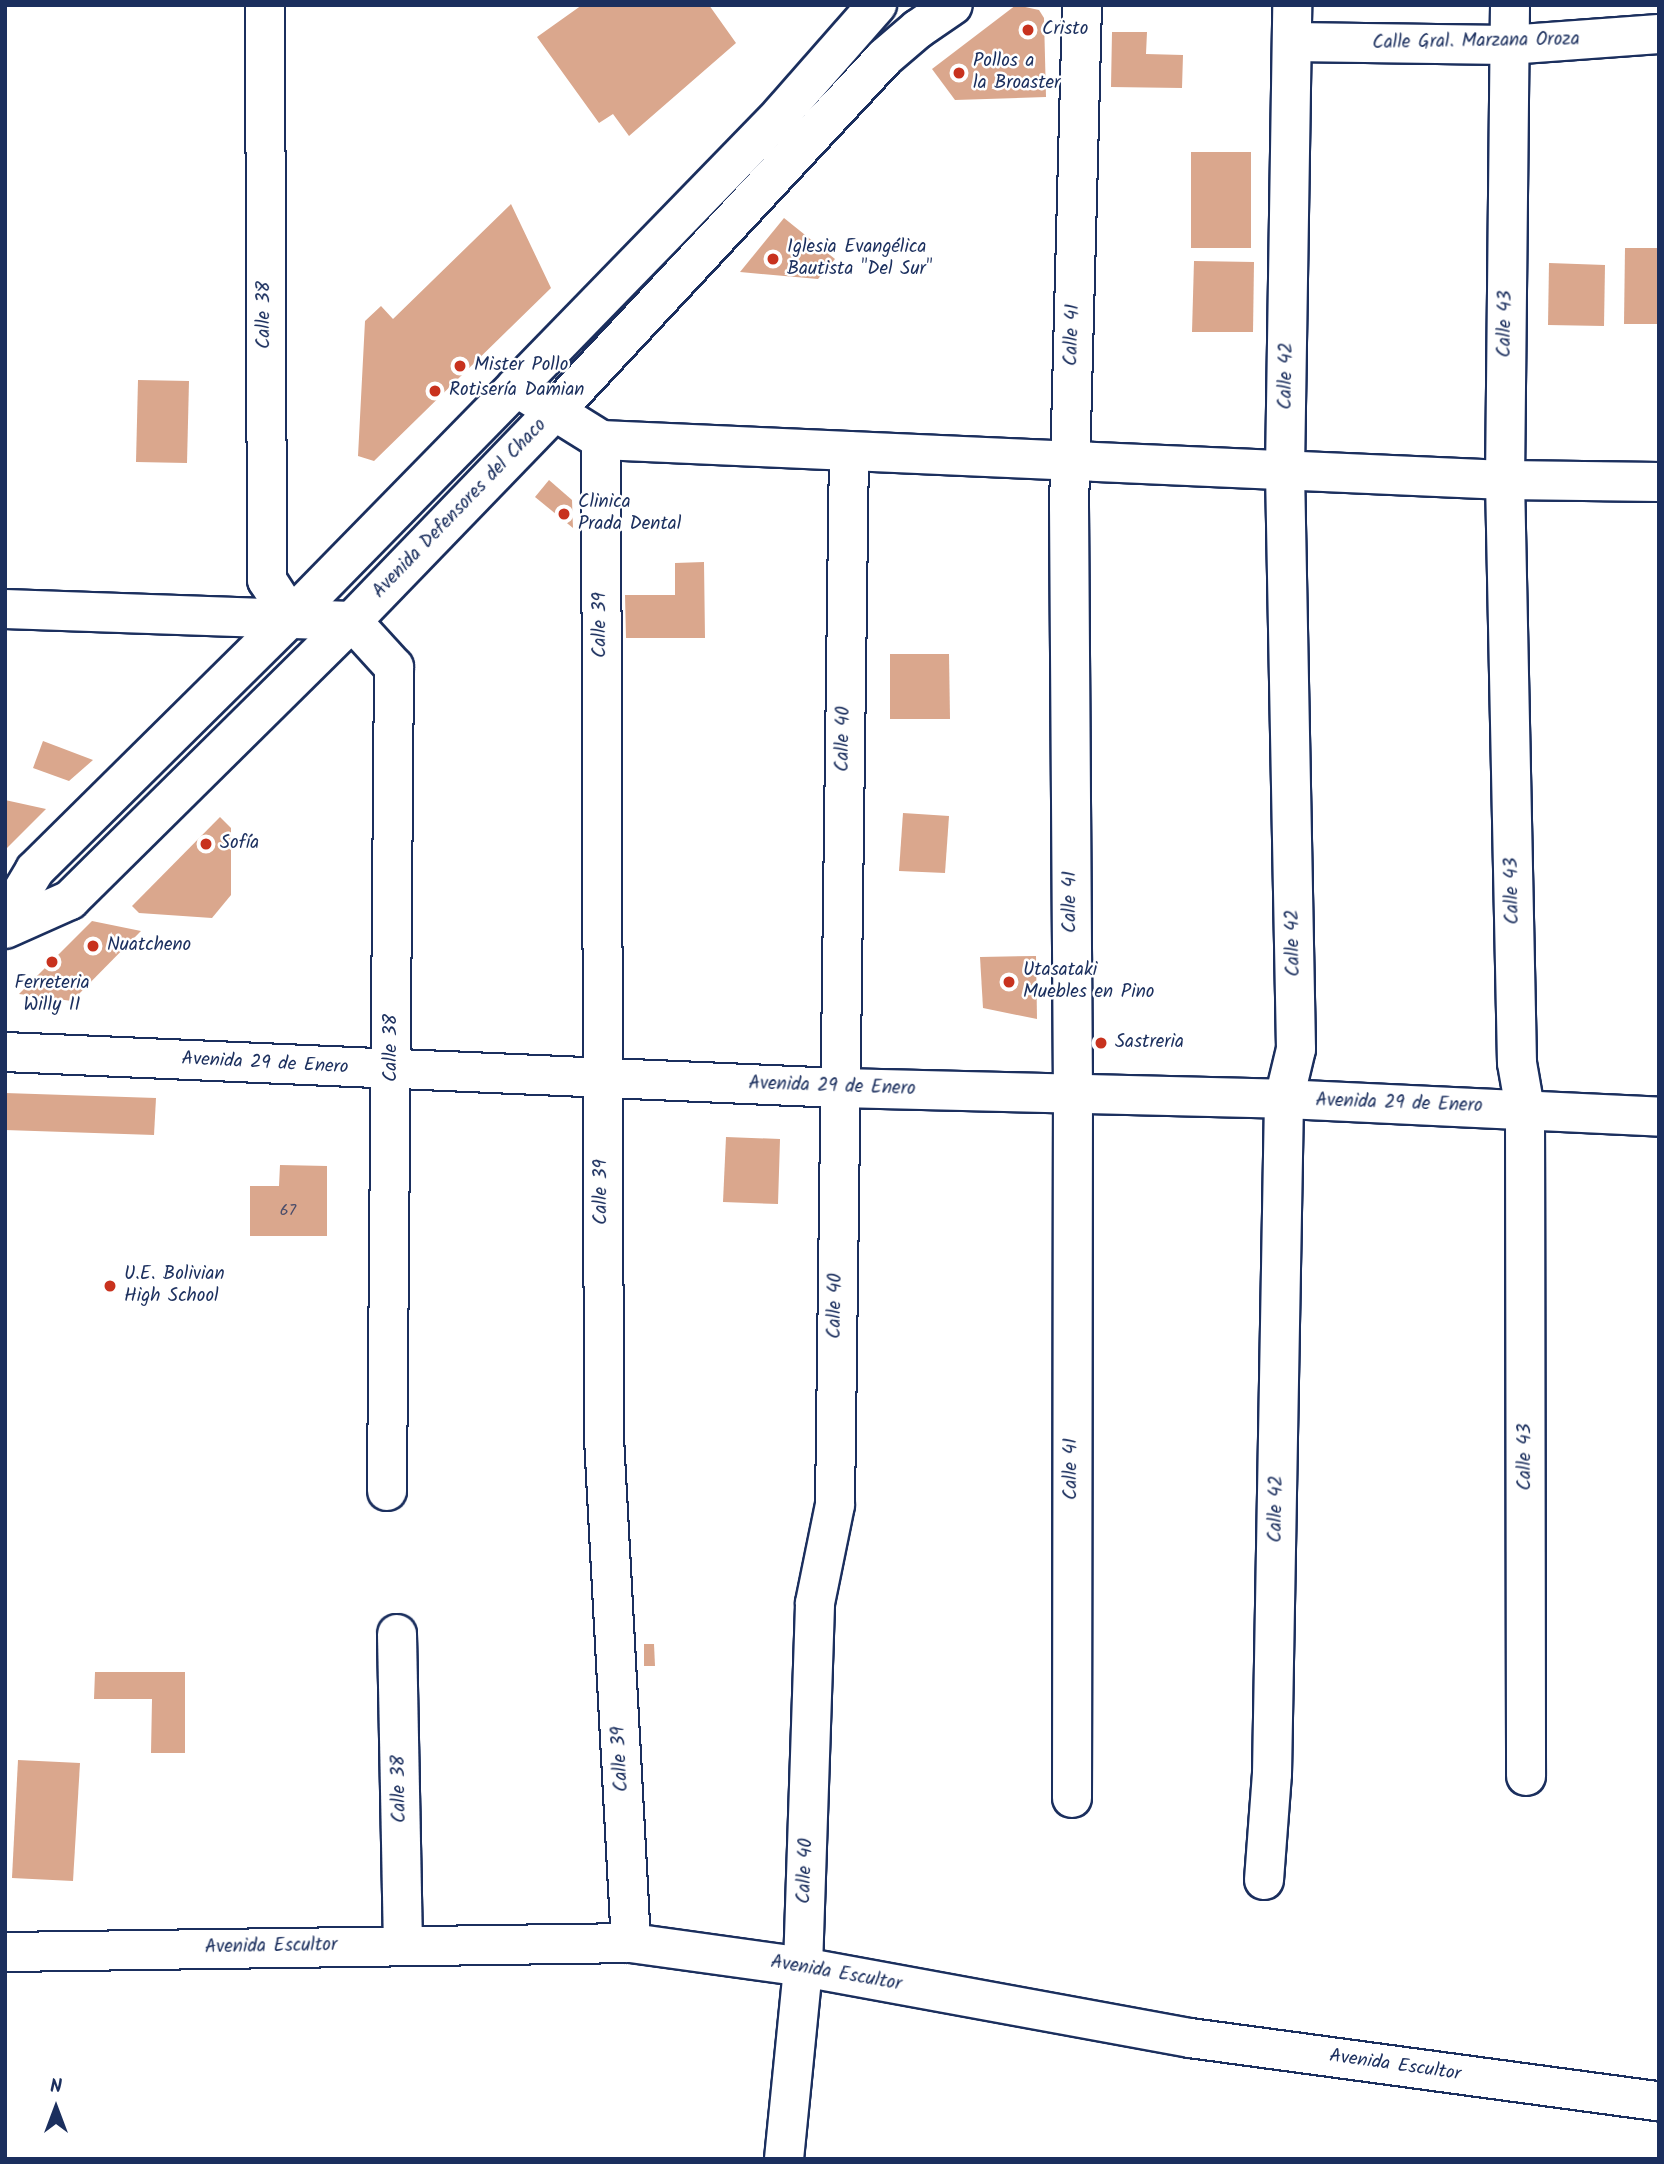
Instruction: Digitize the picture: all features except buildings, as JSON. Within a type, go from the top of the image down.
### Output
[{"type":"street","points":[[5,920],[35,870],[291,617],[516,387],[782,113],[877,5]]},
{"type":"street","name":"Avenida Defensores del Chaco","points":[[5,929],[70,900],[352,621],[555,411],[884,58],[918,29],[953,5]]},
{"type":"street","name":"Calle 41","points":[[1072,1798],[1073,1094],[1069,459],[1082,5]]},
{"type":"street","name":"Calle 43","points":[[1510,5],[1505,480],[1517,1063],[1525,1109],[1526,1776]]},
{"type":"street","name":"Calle 38","points":[[270,9],[267,580],[291,617]]},
{"type":"street","name":"Calle Gral. Marzana Oroza","points":[[1292,24],[1508,45],[1659,34]]},
{"type":"street","name":"Calle 42","points":[[1264,1880],[1272,1774],[1284,1100],[1296,1049],[1285,470],[1292,24]]},
{"type":"street","points":[[516,387],[601,440],[1505,480],[1659,482]]},
{"type":"street","name":"Calle 39","points":[[601,440],[604,1438],[631,1943]]},
{"type":"street","name":"Calle 40","points":[[783,2159],[803,1967],[815,1603],[835,1505],[838,1088],[849,451]]},
{"type":"street","points":[[5,609],[352,621]]},
{"type":"street","name":"Calle 38","points":[[352,621],[394,667],[387,1490]]},
{"type":"street","name":"Avenida 29 de Enero","points":[[5,1052],[838,1088],[1284,1100],[1659,1116]]},
{"type":"street","name":"Calle 38","points":[[397,1634],[404,1945]]},
{"type":"street","name":"Avenida Escultor","points":[[5,1952],[631,1943],[803,1967],[1190,2038],[1659,2101]]},
{"type":"place","name":"Cristo","points":[[1028,30]]},
{"type":"place","name":"Pollos a la Broaster","points":[[959,73]]},
{"type":"place","name":"Iglesia Evangélica Bautista \"Del Sur\"","points":[[773,259]]},
{"type":"place","name":"Mister Pollo","points":[[460,366]]},
{"type":"place","name":"Rotisería Damian","points":[[435,391]]},
{"type":"place","name":"Clinica Prada Dental","points":[[564,514]]},
{"type":"place","name":"Sofía","points":[[206,844]]},
{"type":"place","name":"Nuatcheno","points":[[93,946]]},
{"type":"place","name":"Ferreteria Willy II","points":[[52,962]]},
{"type":"place","name":"Utasataki Muebles en Pino","points":[[1009,982]]},
{"type":"place","name":"Sastreria","points":[[1101,1043]]},
{"type":"place","name":"U.E. Bolivian High School","points":[[110,1286]]}]
